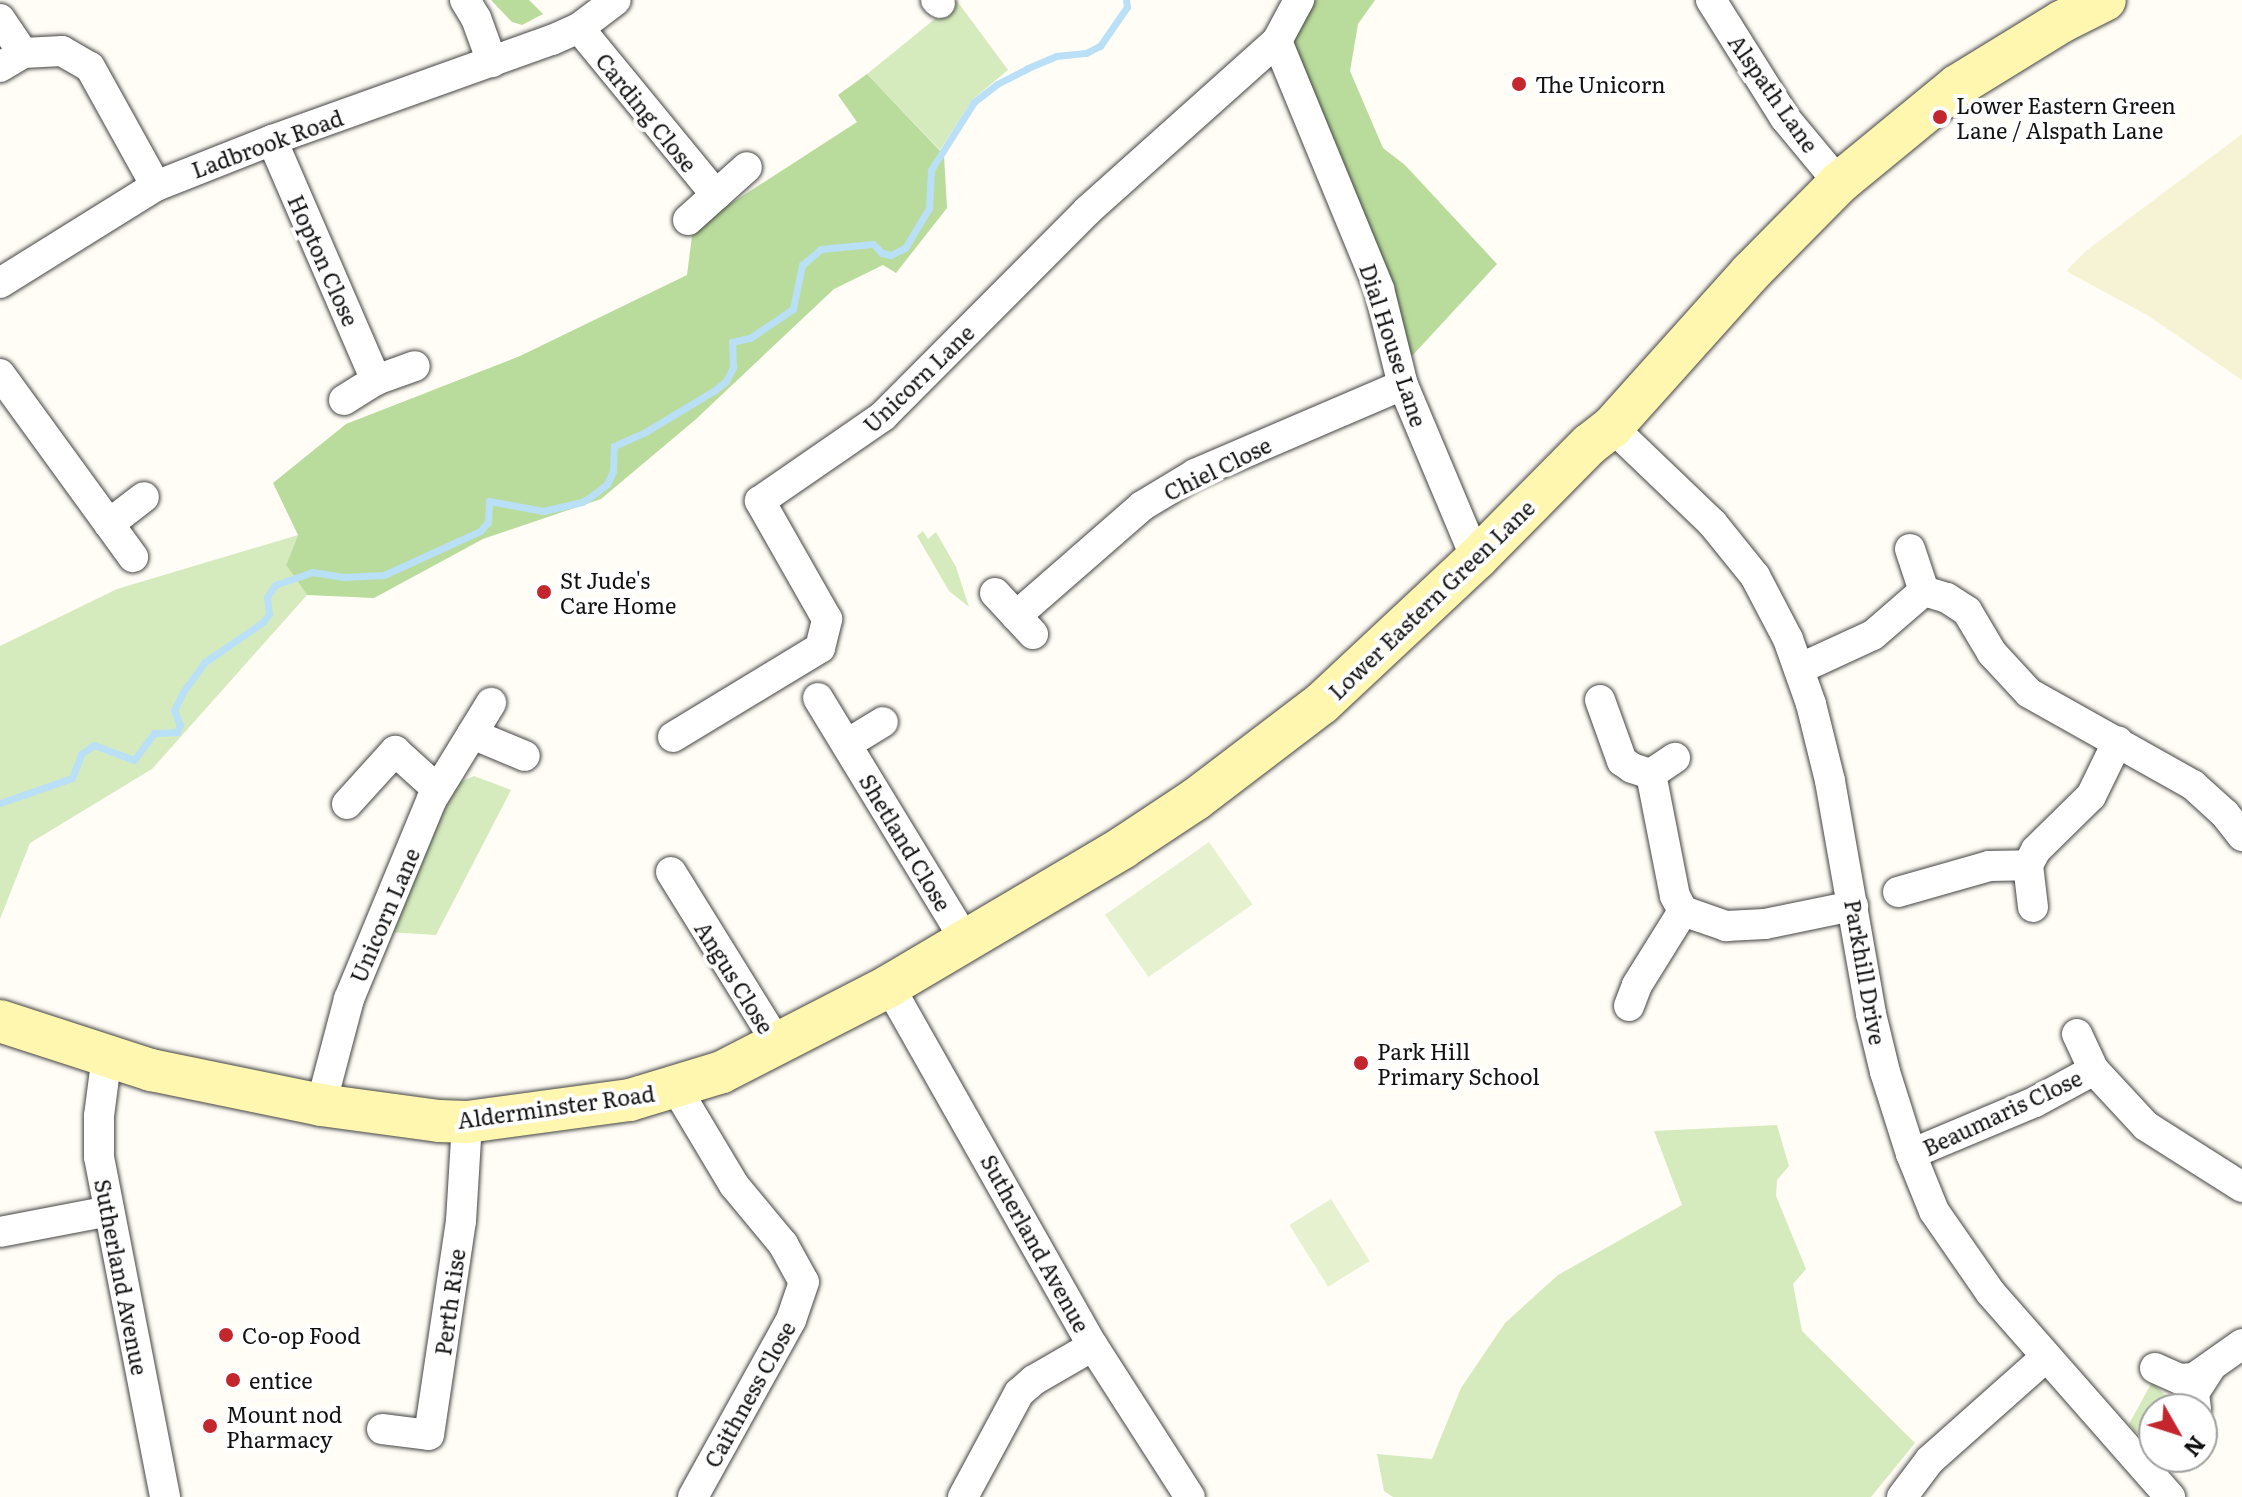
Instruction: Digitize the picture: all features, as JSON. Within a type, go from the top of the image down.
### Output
[{"type":"street","points":[[465,0],[476,18],[492,62]]},
{"type":"street","name":"Ladbrook Road","points":[[0,283],[156,186],[272,140],[566,34],[616,0]]},
{"type":"street","name":"Unicorn Lane","points":[[673,737],[820,648],[827,619],[760,501],[883,416],[1087,211],[1277,41],[1299,0]]},
{"type":"street","name":"Alspath Lane","points":[[1711,0],[1785,118],[1839,183]]},
{"type":"street","points":[[1839,183],[1957,86],[2061,22],[2105,0]]},
{"type":"street","points":[[0,19],[12,60],[62,51],[90,67],[156,186]]},
{"type":"street","name":"Carding Close","points":[[566,34],[716,195]]},
{"type":"street","name":"Dial House Lane","points":[[1277,41],[1379,289],[1403,385],[1476,559]]},
{"type":"street","name":"Hopton Close","points":[[272,140],[376,380]]},
{"type":"street","points":[[688,220],[747,167]]},
{"type":"street","name":"Lower Eastern Green Lane","points":[[1071,879],[1196,799],[1322,703],[1476,559],[1590,444],[1612,427],[1750,273],[1839,183]]},
{"type":"street","points":[[344,400],[376,380],[415,366]]},
{"type":"street","points":[[0,374],[133,557]]},
{"type":"street","name":"Chiel Close","points":[[995,593],[1024,625],[1142,506],[1195,474],[1403,385]]},
{"type":"street","name":"Parkhill Drive","points":[[1612,427],[1691,499],[1755,576],[1799,669],[1830,781],[1871,1014],[1911,1154],[1934,1211],[1955,1246],[2046,1357],[2170,1497]]},
{"type":"street","points":[[109,524],[144,497]]},
{"type":"street","points":[[1910,549],[1924,591]]},
{"type":"street","points":[[1799,669],[1873,635],[1924,591]]},
{"type":"street","points":[[1924,591],[1947,598],[1967,611],[1992,653],[2029,693],[2193,785],[2219,807],[2242,836]]},
{"type":"street","name":"Shetland Close","points":[[818,698],[965,940]]},
{"type":"street","points":[[1600,700],[1622,761],[1632,768],[1663,766],[1675,896],[1683,911],[1726,926],[1765,924],[1853,906]]},
{"type":"street","name":"Unicorn Lane","points":[[321,1105],[349,999],[437,789],[491,703]]},
{"type":"street","points":[[847,744],[883,722]]},
{"type":"street","points":[[472,734],[525,756]]},
{"type":"street","points":[[2033,907],[2028,865],[2036,850],[2091,796],[2118,741]]},
{"type":"street","points":[[347,804],[395,751],[437,789]]},
{"type":"street","points":[[1898,892],[1989,866],[2028,865]]},
{"type":"street","name":"Angus Close","points":[[671,872],[686,916],[777,1043]]},
{"type":"street","name":"Alderminster Road","points":[[0,1021],[151,1070],[321,1105],[401,1118],[467,1122],[630,1100],[722,1072],[889,986],[1071,879]]},
{"type":"street","points":[[1629,1006],[1637,985],[1683,911]]},
{"type":"street","name":"Sutherland Avenue","points":[[889,986],[1093,1346],[1190,1497]]},
{"type":"street","name":"Beaumaris Close","points":[[2077,1034],[2094,1070],[2146,1126],[2242,1187]]},
{"type":"street","name":"Sutherland Avenue","points":[[107,1055],[99,1116],[99,1157],[165,1497]]},
{"type":"street","name":"Beaumaris Close","points":[[1911,1154],[2035,1102],[2094,1070]]},
{"type":"street","name":"Caithness Close","points":[[676,1088],[734,1185],[783,1244],[804,1282],[791,1320],[693,1497]]},
{"type":"street","name":"Perth Rise","points":[[382,1429],[429,1435],[461,1221],[467,1122]]},
{"type":"street","points":[[0,1232],[109,1211]]},
{"type":"street","points":[[2155,1368],[2180,1379],[2194,1378],[2242,1344]]},
{"type":"street","points":[[963,1497],[1019,1393],[1034,1380],[1093,1346]]},
{"type":"street","points":[[1902,1497],[1930,1460],[2046,1357]]},
{"type":"street","points":[[2194,1393],[2210,1368]]},
{"type":"shaded area","points":[[2242,134],[2242,380],[2147,315],[2066,271],[2087,250]]},
{"type":"green space","points":[[491,0],[529,0],[543,14],[522,25],[512,22]]},
{"type":"green space","points":[[1316,0],[1375,0],[1358,24],[1350,71],[1383,148],[1405,165],[1497,264],[1412,356],[1376,258],[1294,63],[1295,35]]},
{"type":"green space","points":[[957,1],[1008,70],[972,100],[940,150],[867,74]]},
{"type":"green space","points":[[867,74],[944,155],[947,208],[896,273],[883,265],[834,289],[695,420],[601,499],[483,539],[374,598],[307,595],[286,565],[298,535],[273,483],[346,424],[520,356],[687,275],[693,228],[857,122],[838,95]]},
{"type":"green space","points":[[923,531],[928,539],[936,532],[956,567],[969,607],[949,591],[917,536]]},
{"type":"green space","points":[[298,535],[286,565],[307,595],[152,769],[30,843],[0,919],[0,646],[117,589]]},
{"type":"green space","points":[[474,776],[511,790],[436,935],[387,932],[452,786]]},
{"type":"green space","points":[[1209,842],[1253,904],[1149,977],[1105,915]]},
{"type":"green space","points":[[1777,1125],[1789,1166],[1777,1180],[1776,1196],[1806,1269],[1793,1284],[1802,1331],[1915,1443],[1871,1497],[1393,1497],[1384,1491],[1377,1454],[1432,1459],[1461,1388],[1505,1323],[1558,1275],[1682,1205],[1654,1131]]},
{"type":"green space","points":[[1331,1199],[1370,1261],[1328,1287],[1289,1225]]},
{"type":"green space","points":[[2152,1382],[2163,1393],[2146,1393]]},
{"type":"green space","points":[[2138,1408],[2138,1434],[2129,1424]]},
{"type":"waterway","points":[[0,803],[72,778],[81,754],[94,745],[134,760],[154,733],[177,732],[180,725],[174,710],[183,692],[205,662],[263,622],[269,614],[267,597],[275,585],[312,572],[344,577],[384,575],[480,531],[488,522],[489,501],[543,511],[582,502],[593,495],[607,484],[613,471],[614,446],[647,431],[715,390],[726,381],[733,367],[732,342],[750,338],[793,309],[802,265],[821,249],[873,244],[882,253],[891,255],[905,248],[929,208],[931,170],[974,102],[997,84],[1028,68],[1056,56],[1086,53],[1100,46],[1127,7],[1126,0]]},
{"type":"place","name":"The Unicorn","points":[[1519,84]]},
{"type":"place","name":"Lower Eastern Green Lane / Alspath Lane","points":[[1940,117]]},
{"type":"place","name":"St Jude's Care Home","points":[[544,592]]},
{"type":"place","name":"Park Hill Primary School","points":[[1361,1063]]},
{"type":"place","name":"Co-op Food","points":[[226,1335]]},
{"type":"place","name":"entice","points":[[233,1380]]},
{"type":"place","name":"Mount nod Pharmacy","points":[[210,1426]]}]
